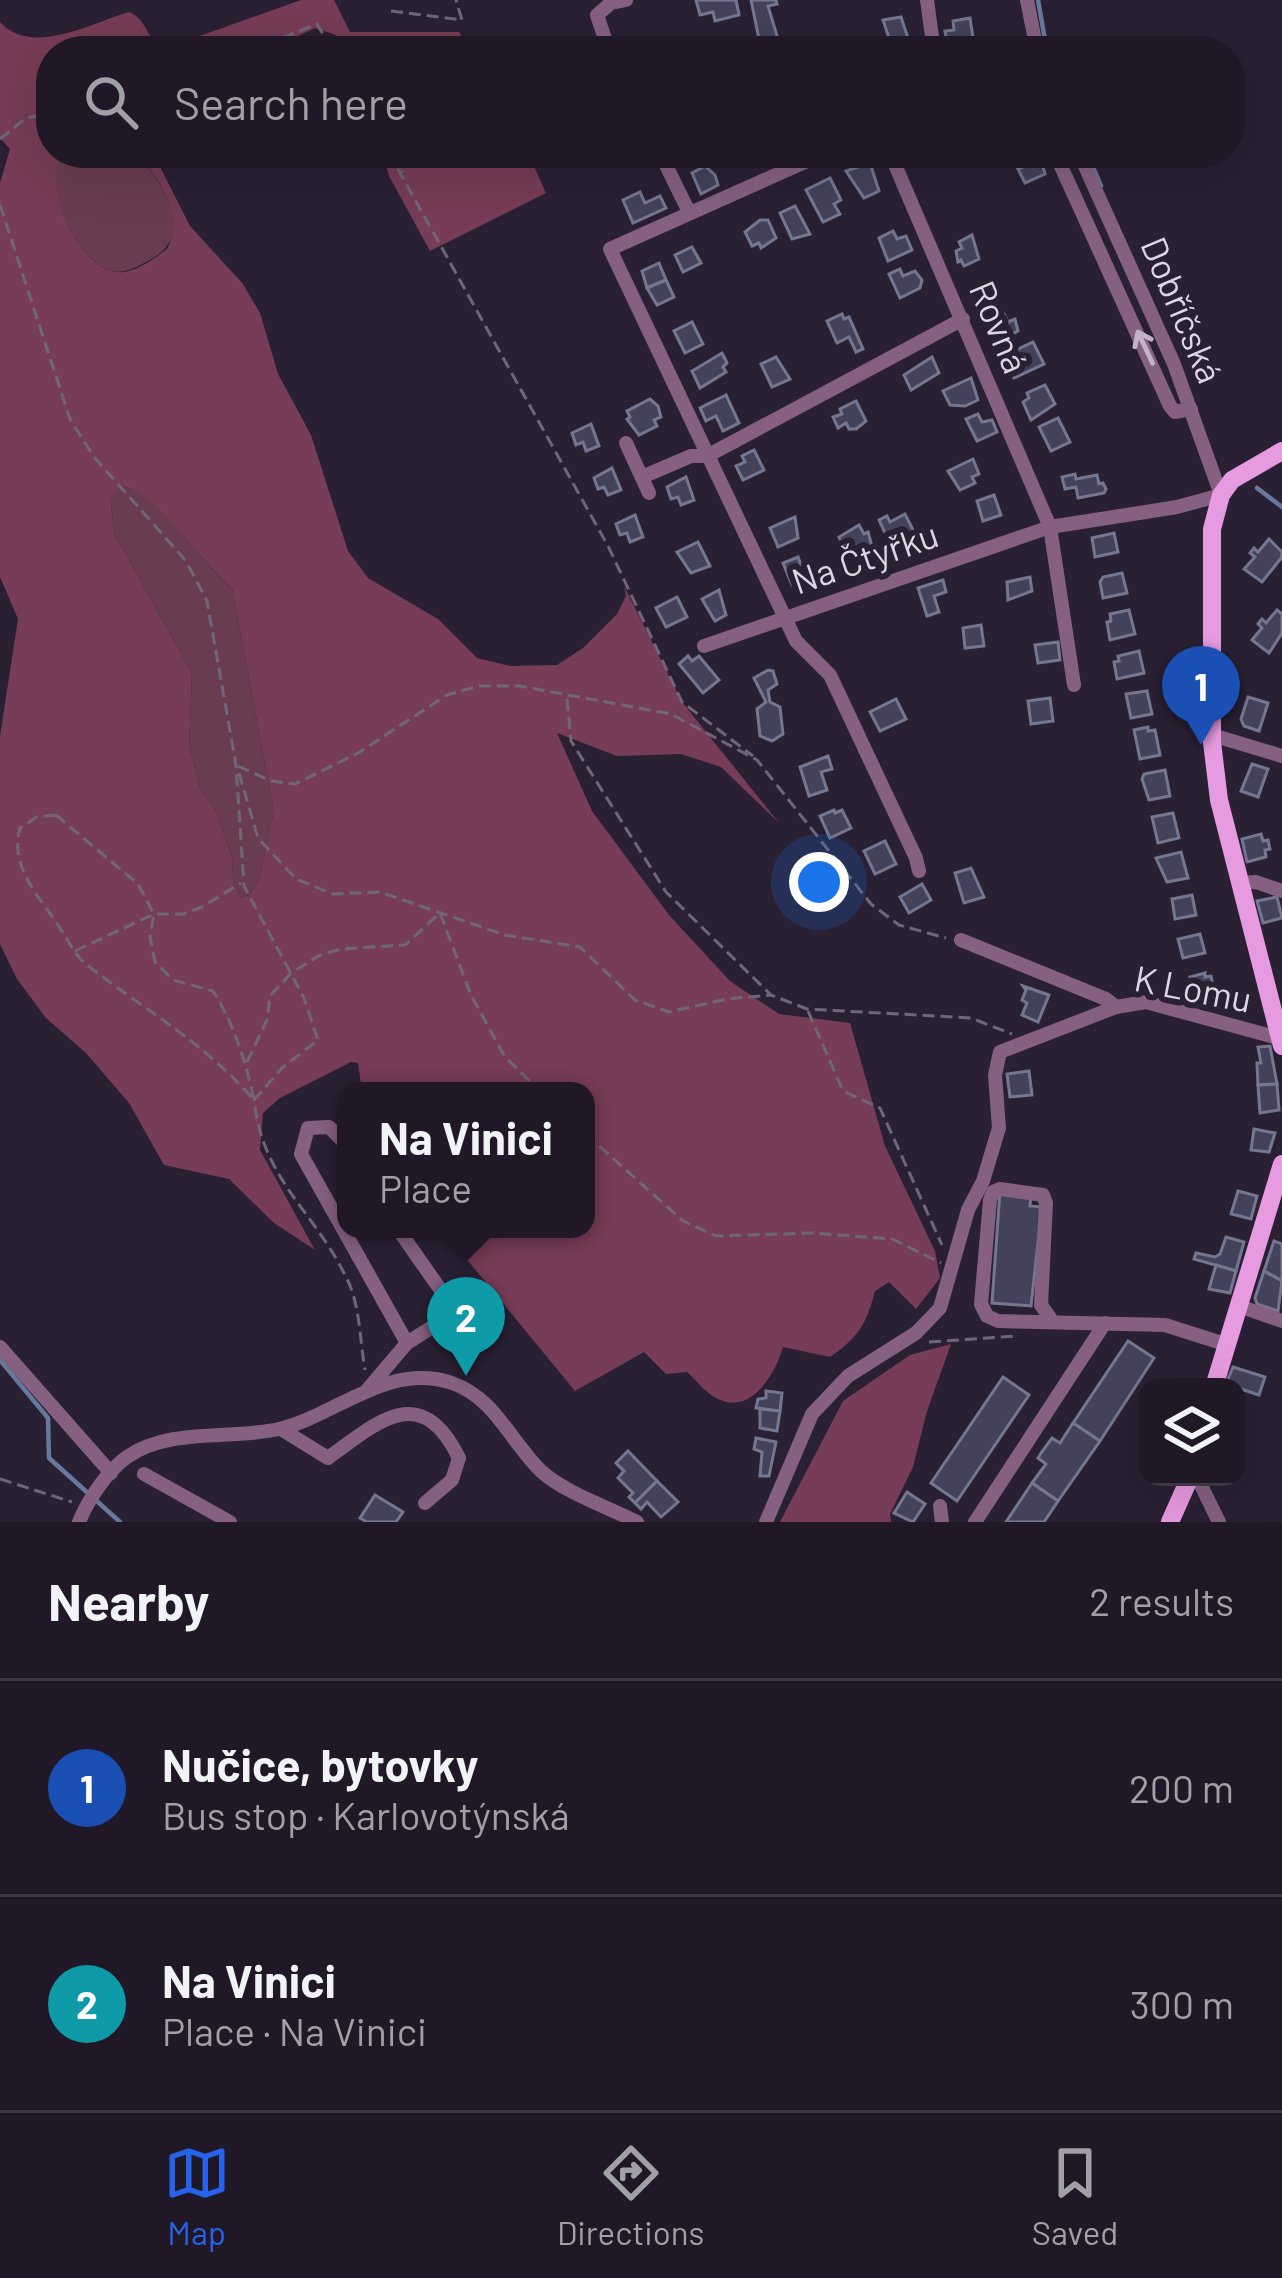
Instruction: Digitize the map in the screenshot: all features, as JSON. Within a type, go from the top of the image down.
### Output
[{"type":"main road","points":[[1282,451],[1232,480],[1220,495],[1212,529],[1212,735],[1220,800],[1282,1041]]},
{"type":"main road","points":[[1217,1378],[1277,1202],[1282,1164]]},
{"type":"main road","points":[[1170,1522],[1188,1486]]},
{"type":"street","points":[[602,36],[597,15],[611,3],[626,0]]},
{"type":"street","points":[[927,0],[932,36]]},
{"type":"street","points":[[1027,0],[1034,36]]},
{"type":"street","points":[[668,168],[689,212],[790,168]]},
{"type":"street","name":"Rovná","points":[[897,168],[1050,527],[1074,685]]},
{"type":"street","points":[[1062,168],[1169,406],[1175,412],[1191,409]]},
{"type":"street","name":"Dobříčská","points":[[1086,168],[1191,409],[1220,495]]},
{"type":"street","name":"Na Čtyřku","points":[[689,212],[610,249],[786,617],[1050,527],[1177,507],[1220,495]]},
{"type":"street","points":[[1107,266],[1127,258]]},
{"type":"street","points":[[642,477],[691,456],[707,456],[964,319]]},
{"type":"street","points":[[626,443],[649,493]]},
{"type":"street","points":[[704,646],[786,617],[796,641],[830,675],[919,872]]},
{"type":"street","points":[[1212,735],[1282,756]]},
{"type":"street","points":[[1241,883],[1256,882],[1282,891]]},
{"type":"street","name":"K Lomu","points":[[962,940],[1116,1006],[1146,1002],[1282,1041]]},
{"type":"street","points":[[766,1522],[812,1414],[848,1376],[916,1333],[940,1308],[968,1210],[983,1181],[999,1128],[995,1075],[1000,1052],[1116,1006]]},
{"type":"street","points":[[337,1135],[329,1127],[308,1128],[302,1154],[337,1217]]},
{"type":"street","points":[[1060,1322],[1040,1305],[1046,1203],[1042,1195],[993,1192],[981,1304],[987,1316],[998,1322],[1166,1325],[1228,1345]]},
{"type":"street","points":[[349,1238],[407,1343]]},
{"type":"street","points":[[368,1389],[407,1343],[456,1312],[404,1238]]},
{"type":"street","points":[[1239,1306],[1282,1321]]},
{"type":"street","points":[[976,1522],[1105,1323]]},
{"type":"street","points":[[0,1347],[111,1473]]},
{"type":"street","points":[[85,1516],[124,1459],[165,1441],[281,1429],[368,1389],[426,1379],[445,1380],[472,1391],[545,1475],[638,1522]]},
{"type":"street","points":[[281,1429],[328,1458],[387,1415],[407,1412],[429,1419],[447,1433],[459,1458],[452,1480],[425,1503]]},
{"type":"street","points":[[144,1474],[230,1522]]},
{"type":"street","points":[[1198,1486],[1219,1522]]},
{"type":"path","points":[[391,11],[462,20],[456,0]]},
{"type":"path","points":[[286,36],[317,24],[324,36]]},
{"type":"path","points":[[0,139],[26,118],[36,116]]},
{"type":"path","points":[[398,168],[608,546],[682,702],[742,743],[871,904],[899,926],[962,940]]},
{"type":"path","points":[[402,168],[404,179]]},
{"type":"path","points":[[0,205],[70,419],[94,457],[186,561],[207,601],[236,766],[244,881],[304,998],[318,1040],[282,1068],[254,1100]]},
{"type":"path","points":[[236,766],[271,781],[296,784],[358,753],[447,695],[478,686],[520,686],[671,714],[757,760]]},
{"type":"path","points":[[566,698],[572,741],[666,892],[771,995],[807,1009],[971,1018],[1028,1041]]},
{"type":"path","points":[[671,714],[682,702]]},
{"type":"path","points":[[236,766],[258,838],[296,879],[333,894],[380,892],[506,934],[580,947],[635,1000],[669,1012],[771,995]]},
{"type":"path","points":[[254,1100],[202,1049],[74,952],[19,862],[20,828],[37,817],[56,815],[98,848],[138,884],[154,914],[150,937],[155,962],[172,980],[213,991],[246,1064],[254,1100],[258,1135],[274,1172],[301,1205],[349,1282],[368,1389]]},
{"type":"path","points":[[74,952],[154,914],[202,908],[244,881]]},
{"type":"path","points":[[246,1064],[267,1020],[270,996],[291,973],[320,955],[341,949],[405,945],[440,913]]},
{"type":"path","points":[[440,913],[471,995],[506,1057],[531,1082]]},
{"type":"path","points":[[807,1009],[843,1091],[880,1108],[953,1269]]},
{"type":"path","points":[[595,1142],[682,1221],[716,1237],[812,1233],[892,1239],[953,1269]]},
{"type":"path","points":[[931,1342],[1022,1336]]},
{"type":"path","points":[[0,1479],[85,1516]]},
{"type":"shaded area","points":[[301,0],[334,0],[350,32],[459,32],[462,36],[337,36],[315,28],[298,36],[200,36]]},
{"type":"shaded area","points":[[129,12],[151,36],[51,36]]},
{"type":"shaded area","points":[[0,22],[36,37],[36,168],[57,168],[56,186],[68,227],[94,261],[109,270],[130,271],[147,263],[167,249],[172,236],[168,198],[149,168],[161,168],[190,226],[243,284],[260,313],[278,374],[311,435],[348,551],[368,578],[438,619],[477,658],[510,666],[557,665],[583,648],[617,614],[626,596],[624,586],[682,702],[779,823],[721,767],[681,754],[617,756],[557,733],[592,811],[669,915],[730,981],[779,1014],[850,1023],[885,1146],[935,1251],[940,1278],[916,1309],[889,1282],[875,1291],[860,1329],[840,1350],[830,1357],[783,1347],[768,1380],[740,1402],[716,1398],[687,1372],[666,1374],[644,1352],[575,1391],[449,1238],[595,1238],[595,1082],[361,1082],[358,1063],[351,1062],[280,1098],[263,1113],[260,1150],[315,1250],[274,1223],[229,1179],[164,1165],[129,1103],[86,1053],[46,1018],[17,979],[0,944],[0,736],[18,619],[0,577],[0,183],[10,149],[0,138]],"holes":[[[120,486],[147,499],[232,588],[274,812],[259,879],[249,895],[240,898],[233,881],[232,857],[215,809],[200,787],[189,747],[192,673],[114,533],[111,502]]]},
{"type":"shaded area","points":[[57,168],[149,168],[172,210],[171,238],[162,251],[138,266],[111,271],[98,264],[74,237],[55,183]]},
{"type":"shaded area","points":[[387,168],[535,168],[546,193],[430,251]]},
{"type":"shaded area","points":[[119,486],[134,490],[164,512],[232,588],[274,812],[259,879],[249,895],[239,898],[232,857],[215,809],[200,787],[189,747],[192,673],[114,533],[111,502]]},
{"type":"shaded area","points":[[951,1344],[891,1522],[780,1522],[843,1401],[910,1355]]},
{"type":"building","points":[[696,0],[736,0],[739,15],[715,21],[713,12],[700,15]]},
{"type":"building","points":[[751,0],[776,0],[777,4],[768,6],[777,36],[758,36]]},
{"type":"building","points":[[901,17],[907,36],[888,36],[883,20]]},
{"type":"building","points":[[970,18],[973,36],[946,36],[945,31],[954,30],[953,21]]},
{"type":"building","points":[[707,168],[718,185],[701,194],[692,173]]},
{"type":"building","points":[[872,168],[879,191],[864,198],[846,171]]},
{"type":"building","points":[[1043,168],[1045,174],[1025,183],[1018,169]]},
{"type":"building","points":[[830,178],[841,200],[834,204],[840,214],[823,222],[806,190]]},
{"type":"building","points":[[640,192],[645,203],[660,196],[666,208],[633,223],[623,200]]},
{"type":"building","points":[[795,206],[810,234],[792,239],[780,213]]},
{"type":"building","points":[[760,220],[768,220],[776,238],[761,248],[759,243],[752,246],[745,232]]},
{"type":"building","points":[[893,231],[897,239],[906,236],[912,250],[888,261],[879,238]]},
{"type":"building","points":[[972,235],[979,259],[964,266],[956,251],[962,248],[959,242]]},
{"type":"building","points":[[692,247],[701,263],[683,272],[675,255]]},
{"type":"building","points":[[659,263],[666,280],[647,288],[642,271]]},
{"type":"building","points":[[900,269],[903,276],[915,271],[922,280],[920,288],[900,298],[889,274]]},
{"type":"building","points":[[666,280],[674,297],[657,305],[647,288]]},
{"type":"building","points":[[1003,312],[1008,322],[1015,319],[1018,331],[1002,339],[990,318]]},
{"type":"building","points":[[842,314],[844,319],[849,317],[863,349],[856,352],[849,337],[837,343],[827,321]]},
{"type":"building","points":[[692,322],[703,344],[685,353],[674,331]]},
{"type":"building","points":[[1033,342],[1044,364],[1014,378],[1004,356]]},
{"type":"building","points":[[722,353],[726,372],[700,388],[692,371]]},
{"type":"building","points":[[776,357],[790,379],[772,387],[761,364]]},
{"type":"building","points":[[932,357],[939,373],[911,390],[904,375]]},
{"type":"building","points":[[971,378],[978,400],[965,406],[950,405],[943,391]]},
{"type":"building","points":[[1045,385],[1055,404],[1031,420],[1023,402],[1029,398],[1027,393]]},
{"type":"building","points":[[726,395],[739,423],[723,431],[716,416],[706,421],[700,408]]},
{"type":"building","points":[[650,399],[661,417],[654,420],[657,426],[639,435],[627,411]]},
{"type":"building","points":[[856,401],[866,421],[856,429],[849,429],[846,423],[838,428],[833,417]]},
{"type":"building","points":[[978,414],[982,422],[992,420],[997,432],[977,441],[966,419]]},
{"type":"building","points":[[1058,418],[1070,442],[1051,451],[1039,427]]},
{"type":"building","points":[[591,424],[599,446],[586,451],[583,442],[576,445],[572,433]]},
{"type":"building","points":[[754,450],[764,470],[743,480],[736,466]]},
{"type":"building","points":[[973,459],[979,474],[972,477],[975,483],[960,490],[948,471]]},
{"type":"building","points":[[612,468],[621,490],[608,495],[604,487],[598,489],[594,478]]},
{"type":"building","points":[[1075,474],[1076,479],[1097,475],[1104,493],[1078,498],[1076,487],[1065,489],[1062,477]]},
{"type":"building","points":[[686,477],[694,500],[681,505],[678,497],[671,499],[667,487]]},
{"type":"building","points":[[994,495],[1001,515],[983,521],[977,501]]},
{"type":"building","points":[[905,514],[915,534],[891,546],[879,520],[887,516],[890,522]]},
{"type":"building","points":[[635,515],[643,537],[630,542],[616,524]]},
{"type":"building","points":[[795,517],[798,538],[778,547],[770,528]]},
{"type":"building","points":[[859,525],[864,534],[868,532],[873,550],[857,558],[851,546],[844,549],[839,537]]},
{"type":"building","points":[[1114,533],[1118,552],[1095,557],[1092,538]]},
{"type":"building","points":[[1269,539],[1282,557],[1262,582],[1244,569],[1255,557],[1250,553],[1254,548],[1258,552]]},
{"type":"building","points":[[698,542],[710,566],[691,573],[677,552]]},
{"type":"building","points":[[798,557],[807,580],[792,585],[783,563]]},
{"type":"building","points":[[1122,573],[1127,593],[1103,598],[1103,577]]},
{"type":"building","points":[[1030,577],[1032,591],[1008,600],[1007,582]]},
{"type":"building","points":[[943,580],[946,592],[934,596],[939,612],[927,616],[918,588]]},
{"type":"building","points":[[719,590],[726,615],[715,621],[702,599]]},
{"type":"building","points":[[677,597],[687,617],[666,627],[656,608]]},
{"type":"building","points":[[1129,610],[1135,634],[1110,640],[1110,614]]},
{"type":"building","points":[[1277,610],[1282,614],[1282,633],[1269,653],[1252,640],[1262,628],[1258,624],[1262,619],[1266,623]]},
{"type":"building","points":[[981,625],[984,646],[965,648],[963,628]]},
{"type":"building","points":[[1058,642],[1060,660],[1038,663],[1035,645]]},
{"type":"building","points":[[1139,651],[1144,673],[1117,679],[1114,662],[1119,661],[1118,656]]},
{"type":"building","points":[[688,656],[692,661],[699,656],[719,680],[703,693],[679,664]]},
{"type":"building","points":[[773,671],[777,684],[768,690],[770,702],[780,707],[783,734],[772,741],[760,736],[757,709],[766,702],[754,678]]},
{"type":"building","points":[[1147,691],[1152,714],[1131,718],[1126,694]]},
{"type":"building","points":[[1248,697],[1268,703],[1259,731],[1244,726],[1241,719]]},
{"type":"building","points":[[1050,698],[1053,721],[1031,724],[1028,701]]},
{"type":"building","points":[[896,699],[906,719],[880,731],[870,712]]},
{"type":"building","points":[[1148,727],[1148,731],[1155,730],[1160,755],[1140,759],[1134,730]]},
{"type":"building","points":[[828,756],[832,769],[821,772],[827,790],[809,796],[800,767]]},
{"type":"building","points":[[1252,764],[1268,769],[1258,797],[1241,791]]},
{"type":"building","points":[[1165,770],[1170,796],[1149,800],[1144,774]]},
{"type":"building","points":[[842,810],[851,828],[830,838],[820,816]]},
{"type":"building","points":[[1173,813],[1179,838],[1158,843],[1152,817]]},
{"type":"building","points":[[1261,834],[1270,849],[1265,850],[1266,857],[1247,862],[1242,839]]},
{"type":"building","points":[[885,841],[896,864],[875,874],[864,851]]},
{"type":"building","points":[[1181,852],[1188,878],[1167,882],[1156,858]]},
{"type":"building","points":[[971,868],[984,897],[964,903],[955,873]]},
{"type":"building","points":[[922,884],[931,900],[909,913],[900,897]]},
{"type":"building","points":[[1192,895],[1196,915],[1175,919],[1172,899]]},
{"type":"building","points":[[1277,897],[1282,918],[1263,923],[1257,901]]},
{"type":"building","points":[[1200,934],[1205,953],[1183,958],[1178,939]]},
{"type":"building","points":[[1211,976],[1215,995],[1195,1000],[1190,977]]},
{"type":"building","points":[[1023,986],[1049,995],[1038,1022],[1022,1015],[1027,1003],[1022,1000]]},
{"type":"building","points":[[1270,1046],[1277,1084],[1258,1085],[1258,1047]]},
{"type":"building","points":[[1029,1071],[1032,1095],[1010,1097],[1007,1074]]},
{"type":"building","points":[[1277,1084],[1279,1110],[1260,1113],[1258,1085]]},
{"type":"building","points":[[1254,1129],[1275,1133],[1269,1152],[1251,1150]]},
{"type":"building","points":[[1000,1191],[1031,1194],[1030,1206],[1042,1207],[1031,1306],[992,1303]]},
{"type":"building","points":[[1238,1191],[1257,1196],[1251,1219],[1231,1214]]},
{"type":"building","points":[[1226,1237],[1244,1242],[1236,1271],[1194,1259],[1196,1253],[1220,1254]]},
{"type":"building","points":[[1274,1241],[1282,1244],[1282,1281],[1264,1271]]},
{"type":"building","points":[[1216,1265],[1236,1271],[1230,1293],[1209,1289]]},
{"type":"building","points":[[1264,1271],[1282,1281],[1278,1311],[1257,1304]]},
{"type":"building","points":[[1128,1341],[1154,1358],[1100,1441],[1073,1423]]},
{"type":"building","points":[[1233,1367],[1265,1377],[1259,1395],[1246,1391],[1246,1378],[1228,1378]]},
{"type":"building","points":[[1003,1377],[1029,1395],[957,1501],[931,1483]]},
{"type":"building","points":[[766,1391],[782,1393],[780,1411],[756,1408]]},
{"type":"building","points":[[760,1409],[780,1411],[777,1431],[760,1428]]},
{"type":"building","points":[[1073,1423],[1100,1441],[1058,1501],[1032,1483],[1046,1464],[1038,1458],[1041,1453],[1052,1438],[1060,1443]]},
{"type":"building","points":[[756,1438],[776,1442],[769,1476],[760,1476],[762,1452],[754,1449]]},
{"type":"building","points":[[628,1451],[657,1481],[635,1503],[629,1497],[633,1493],[618,1478],[624,1471],[616,1463]]},
{"type":"building","points":[[657,1481],[678,1502],[661,1517],[647,1502],[641,1509],[635,1503]]},
{"type":"building","points":[[1032,1483],[1058,1501],[1044,1522],[1006,1522]]},
{"type":"building","points":[[907,1492],[925,1504],[913,1522],[894,1513]]},
{"type":"building","points":[[375,1495],[403,1512],[396,1522],[360,1518]]},
{"type":"waterway","points":[[1038,0],[1044,36]]},
{"type":"waterway","points":[[1093,168],[1101,186]]},
{"type":"waterway","points":[[1257,488],[1282,507]]},
{"type":"waterway","points":[[0,1360],[48,1418],[49,1458],[120,1522]]},
{"type":"place","name":"Nučice, bytovky","points":[[1201,745]]},
{"type":"place","name":"Na Vinici","points":[[466,1376]]}]
